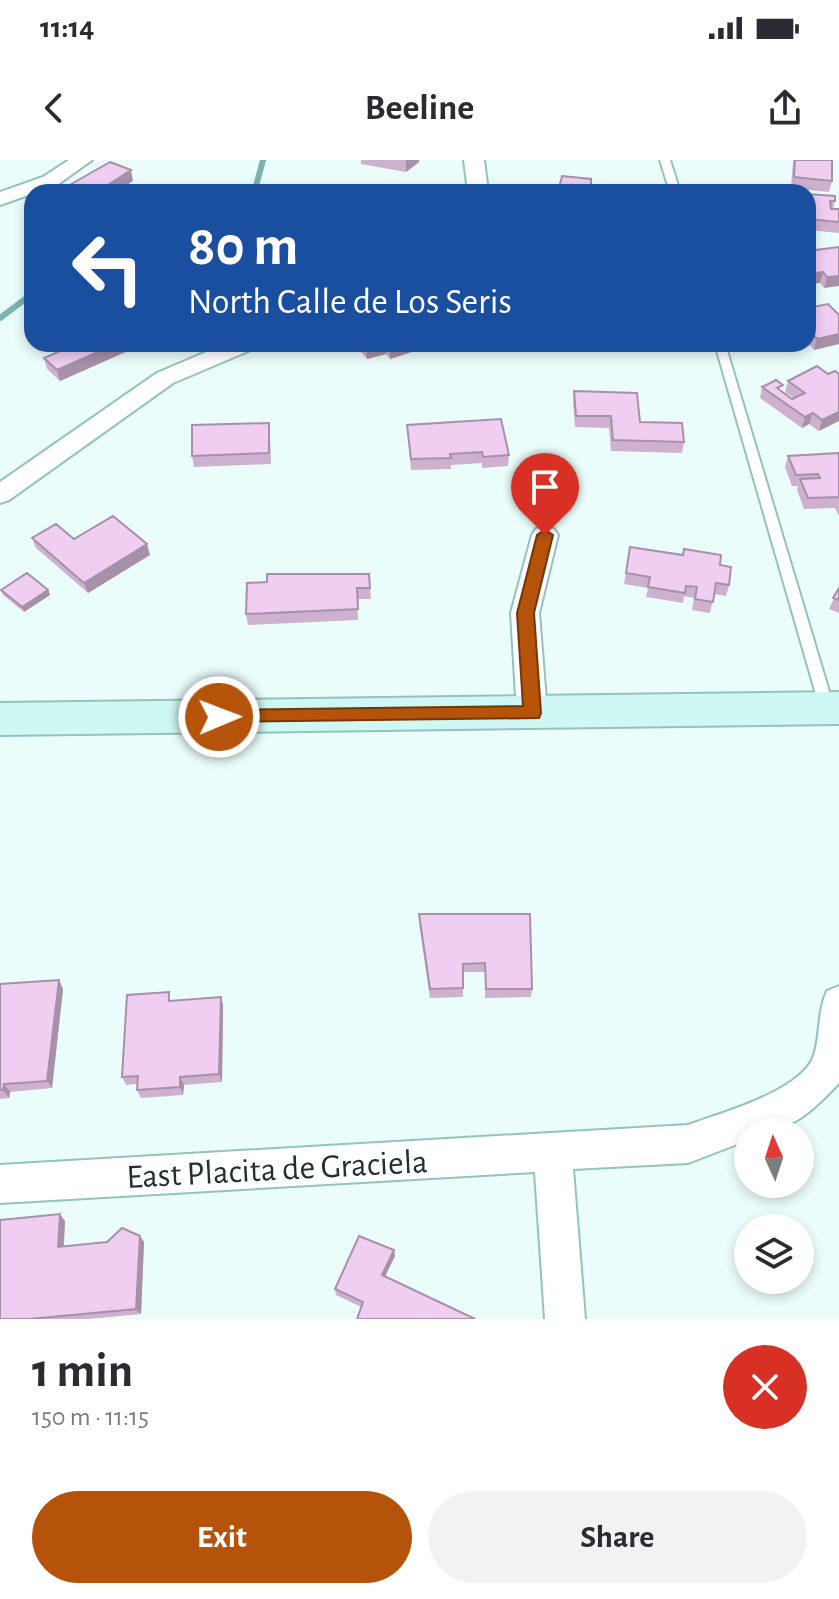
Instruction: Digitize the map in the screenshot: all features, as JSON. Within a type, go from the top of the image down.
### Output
[{"type":"main road","points":[[0,719],[833,708]]},
{"type":"street","points":[[42,184],[82,160]]},
{"type":"street","points":[[474,160],[477,184]]},
{"type":"street","points":[[0,199],[24,190]]},
{"type":"street","points":[[0,494],[165,378],[226,352]]},
{"type":"street","points":[[532,713],[525,613],[545,535]]},
{"type":"street","name":"East Placita de Graciela","points":[[0,1184],[688,1144],[792,1105],[829,1068],[839,1002]]},
{"type":"street","points":[[553,1152],[565,1319]]},
{"type":"lane","points":[[665,160],[672,184]]},
{"type":"lane","points":[[722,352],[833,708]]},
{"type":"building","points":[[795,160],[832,160],[832,181],[794,177]]},
{"type":"building","points":[[110,162],[131,170],[109,184],[71,184]]},
{"type":"building","points":[[562,176],[591,179],[591,184],[560,184]]},
{"type":"building","points":[[816,195],[835,196],[835,201],[830,201],[831,209],[839,209],[839,222],[816,220]]},
{"type":"building","points":[[839,247],[839,276],[827,277],[823,272],[816,273],[816,250]]},
{"type":"building","points":[[828,304],[839,315],[839,334],[817,339],[816,306]]},
{"type":"building","points":[[58,352],[98,352],[57,370],[44,358]]},
{"type":"building","points":[[817,366],[828,374],[835,371],[839,374],[839,412],[822,420],[813,413],[805,417],[762,387],[776,380],[783,385],[777,388],[792,399],[805,393],[788,381]]},
{"type":"building","points":[[574,391],[637,393],[640,422],[682,423],[684,442],[613,440],[611,416],[576,416]]},
{"type":"building","points":[[501,419],[509,455],[483,457],[482,452],[450,454],[451,458],[411,459],[407,425]]},
{"type":"building","points":[[269,423],[269,453],[192,456],[192,425]]},
{"type":"building","points":[[839,453],[839,497],[808,498],[800,479],[820,478],[818,474],[796,475],[788,456]]},
{"type":"building","points":[[113,516],[147,544],[84,583],[32,538],[56,524],[74,539]]},
{"type":"building","points":[[630,547],[683,555],[684,549],[721,555],[720,565],[731,567],[729,585],[716,583],[713,602],[695,599],[697,587],[686,586],[685,593],[648,587],[650,577],[626,573]]},
{"type":"building","points":[[27,573],[48,590],[22,607],[1,590]]},
{"type":"building","points":[[267,574],[369,574],[370,588],[357,588],[358,609],[246,614],[247,583],[267,582]]},
{"type":"building","points":[[419,914],[530,914],[532,989],[486,989],[485,963],[463,964],[463,988],[430,989]]},
{"type":"building","points":[[59,980],[47,1081],[4,1084],[3,1090],[0,1090],[0,984]]},
{"type":"building","points":[[169,992],[169,1001],[221,997],[219,1074],[180,1077],[180,1087],[137,1090],[138,1076],[122,1077],[127,995]]},
{"type":"building","points":[[60,1214],[58,1247],[107,1242],[122,1228],[140,1236],[136,1309],[0,1319],[0,1220]]},
{"type":"building","points":[[359,1236],[394,1250],[382,1275],[475,1319],[357,1319],[363,1302],[335,1289]]},
{"type":"waterway","points":[[257,184],[263,160]]},
{"type":"waterway","points":[[0,318],[24,300]]},
{"type":"route","points":[[219,717],[532,713],[525,613],[545,535]]}]
